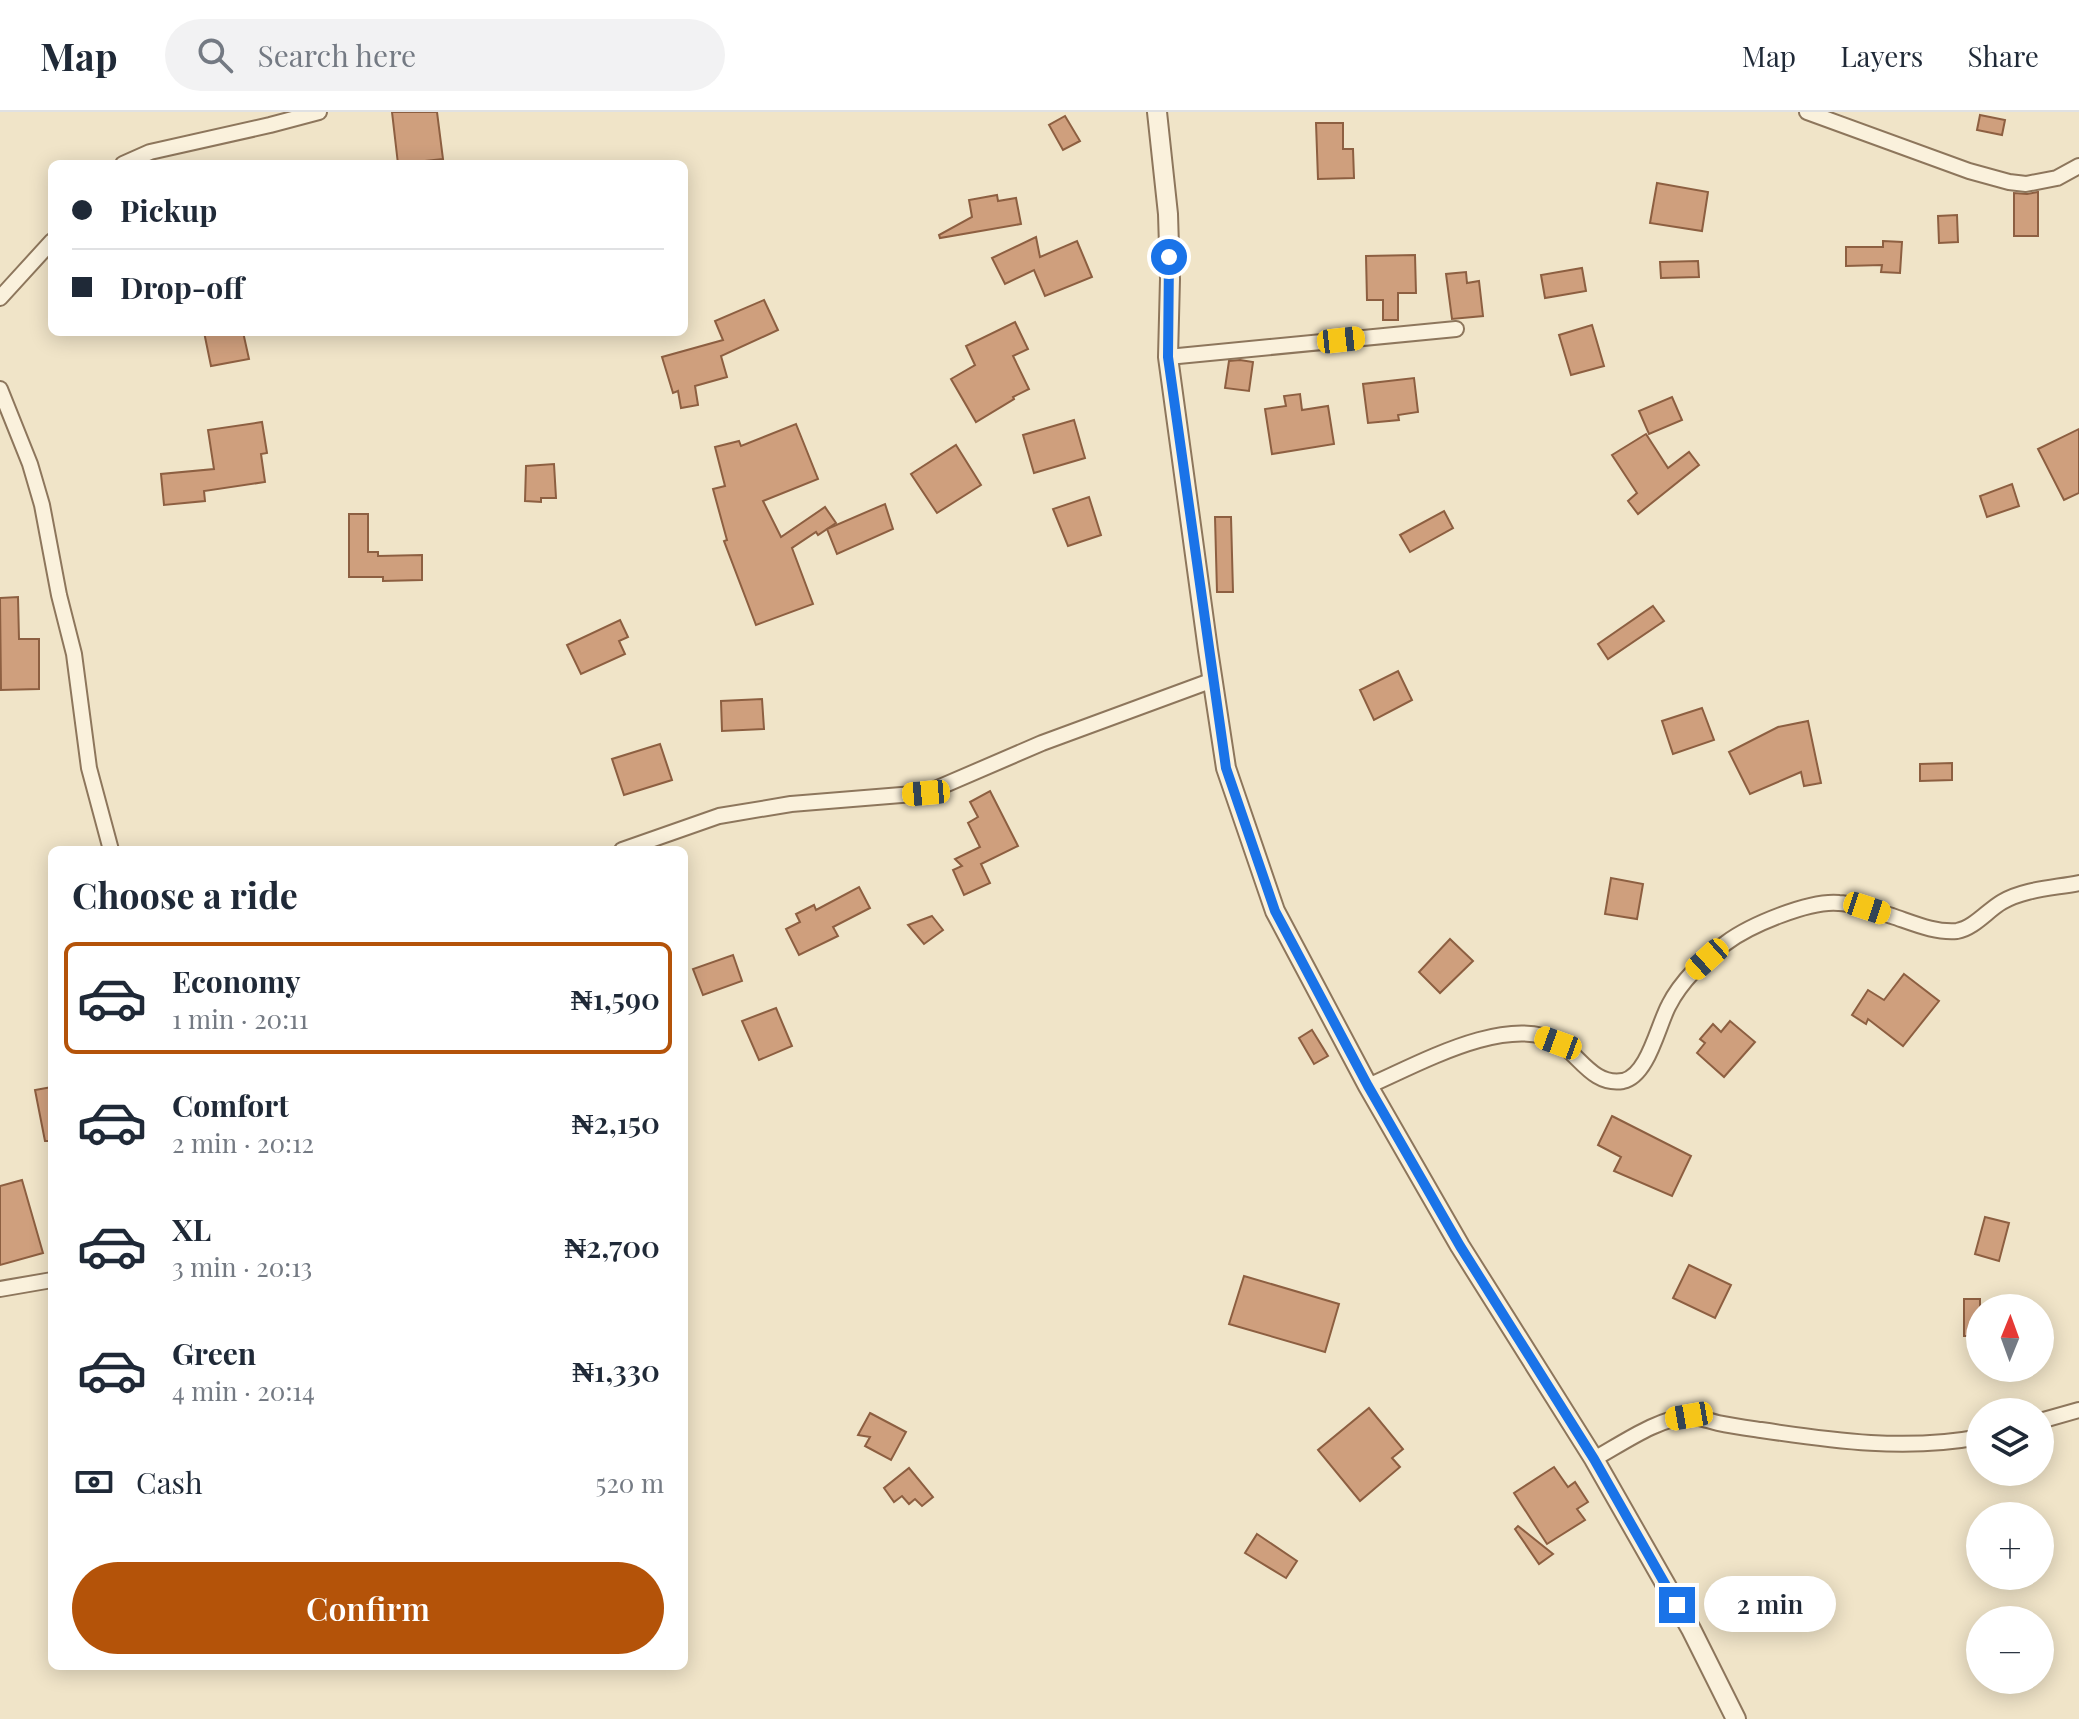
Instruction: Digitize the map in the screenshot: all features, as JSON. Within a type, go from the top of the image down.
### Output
[{"type":"street","points":[[132,160],[150,152],[319,112]]},
{"type":"street","points":[[1157,112],[1168,227],[1168,357],[1213,680],[1226,768],[1275,911],[1368,1086],[1460,1246],[1594,1459],[1691,1629],[1736,1719]]},
{"type":"street","points":[[1807,112],[1969,171],[2009,182],[2026,184],[2057,178],[2079,166]]},
{"type":"street","points":[[0,298],[48,245]]},
{"type":"street","points":[[1168,357],[1456,329]]},
{"type":"street","points":[[0,389],[30,464],[42,505],[74,654],[89,768],[110,846]]},
{"type":"street","points":[[633,846],[719,816],[791,804],[926,793],[1042,743],[1213,680]]},
{"type":"street","points":[[1368,1086],[1478,1040],[1510,1033],[1533,1034],[1558,1043],[1592,1073],[1609,1081],[1627,1080],[1642,1068],[1669,1004],[1689,976],[1726,942],[1764,923],[1811,905],[1838,902],[1943,932],[1962,930],[2004,901],[2031,892],[2079,883]]},
{"type":"street","points":[[0,1289],[48,1281]]},
{"type":"street","points":[[2054,1417],[2079,1410]]},
{"type":"street","points":[[1594,1459],[1668,1420],[1689,1416],[1817,1439],[1869,1444],[1912,1445],[1966,1440]]},
{"type":"building","points":[[392,112],[437,112],[443,159],[398,160]]},
{"type":"building","points":[[1980,115],[2005,120],[2002,135],[1977,130]]},
{"type":"building","points":[[1065,116],[1080,141],[1063,150],[1049,125]]},
{"type":"building","points":[[1316,123],[1343,123],[1343,149],[1353,149],[1354,178],[1318,179]]},
{"type":"building","points":[[1657,183],[1708,192],[1702,231],[1650,223]]},
{"type":"building","points":[[2038,192],[2038,236],[2014,236],[2014,193]]},
{"type":"building","points":[[997,195],[998,201],[1016,198],[1021,224],[940,238],[939,235],[972,217],[969,200]]},
{"type":"building","points":[[1957,215],[1958,242],[1939,243],[1938,216]]},
{"type":"building","points":[[1036,237],[1040,257],[1077,241],[1092,277],[1045,296],[1034,270],[1005,284],[992,258]]},
{"type":"building","points":[[1883,241],[1902,242],[1900,273],[1881,272],[1882,265],[1846,266],[1846,247],[1883,247]]},
{"type":"building","points":[[1415,255],[1416,293],[1398,293],[1398,320],[1383,320],[1383,300],[1367,300],[1366,256]]},
{"type":"building","points":[[1698,261],[1699,277],[1661,278],[1660,262]]},
{"type":"building","points":[[1582,268],[1586,291],[1545,298],[1541,275]]},
{"type":"building","points":[[1466,272],[1467,283],[1479,281],[1483,316],[1452,319],[1446,274]]},
{"type":"building","points":[[764,300],[778,330],[721,356],[727,377],[695,386],[698,405],[681,408],[678,391],[673,393],[662,357],[723,340],[715,321]]},
{"type":"building","points":[[1015,322],[1028,349],[1013,356],[1029,389],[976,422],[951,379],[975,365],[966,346]]},
{"type":"building","points":[[1592,325],[1604,366],[1571,375],[1559,335]]},
{"type":"building","points":[[205,336],[244,336],[249,359],[211,366]]},
{"type":"building","points":[[1229,361],[1253,362],[1249,391],[1225,388]]},
{"type":"building","points":[[1414,378],[1418,412],[1398,415],[1399,420],[1368,423],[1363,384]]},
{"type":"building","points":[[1300,394],[1302,410],[1328,406],[1334,444],[1272,454],[1265,409],[1286,406],[1284,396]]},
{"type":"building","points":[[1672,397],[1682,420],[1649,434],[1639,411]]},
{"type":"building","points":[[1074,420],[1085,458],[1034,473],[1023,435]]},
{"type":"building","points":[[262,422],[267,453],[261,454],[265,482],[204,491],[205,501],[164,505],[161,474],[214,469],[208,430]]},
{"type":"building","points":[[796,424],[818,479],[763,501],[781,537],[825,507],[836,523],[792,548],[813,604],[756,625],[724,541],[727,540],[713,489],[725,486],[715,447],[739,441],[741,446]]},
{"type":"building","points":[[2079,429],[2079,493],[2064,500],[2038,449]]},
{"type":"building","points":[[1646,434],[1668,468],[1689,452],[1699,465],[1638,514],[1628,501],[1637,493],[1612,455]]},
{"type":"building","points":[[956,445],[981,485],[937,513],[911,474]]},
{"type":"building","points":[[554,464],[556,498],[541,498],[541,502],[525,501],[526,466]]},
{"type":"building","points":[[2012,484],[2019,506],[1987,517],[1980,496]]},
{"type":"building","points":[[1089,497],[1101,535],[1068,546],[1053,509]]},
{"type":"building","points":[[885,504],[893,529],[837,554],[827,529]]},
{"type":"building","points":[[1444,511],[1453,528],[1410,552],[1400,535]]},
{"type":"building","points":[[349,514],[368,514],[368,552],[378,552],[378,556],[422,555],[422,580],[383,581],[383,577],[349,577]]},
{"type":"building","points":[[1215,517],[1231,517],[1233,592],[1217,592]]},
{"type":"building","points":[[18,597],[19,639],[39,639],[39,689],[1,690],[0,598]]},
{"type":"building","points":[[1653,606],[1664,621],[1608,659],[1598,644]]},
{"type":"building","points":[[620,620],[628,637],[619,641],[625,654],[581,674],[567,645]]},
{"type":"building","points":[[1398,671],[1412,700],[1374,720],[1360,690]]},
{"type":"building","points":[[762,699],[764,729],[722,731],[721,701]]},
{"type":"building","points":[[1702,708],[1714,740],[1673,754],[1662,721]]},
{"type":"building","points":[[1808,721],[1821,783],[1804,786],[1801,772],[1750,794],[1729,752],[1778,727]]},
{"type":"building","points":[[660,744],[672,780],[624,795],[612,759]]},
{"type":"building","points":[[1952,763],[1952,780],[1920,781],[1920,764]]},
{"type":"building","points":[[990,791],[1018,846],[981,864],[990,883],[964,895],[953,870],[962,866],[955,859],[980,847],[968,823],[978,817],[970,802]]},
{"type":"building","points":[[1611,878],[1643,884],[1637,919],[1605,914]]},
{"type":"building","points":[[859,887],[870,908],[833,927],[838,936],[799,955],[786,929],[800,922],[796,914],[814,905],[816,910]]},
{"type":"building","points":[[932,916],[943,930],[924,944],[908,925]]},
{"type":"building","points":[[1450,939],[1473,961],[1440,993],[1419,972]]},
{"type":"building","points":[[733,955],[742,981],[703,995],[693,969]]},
{"type":"building","points":[[1904,974],[1939,1001],[1903,1046],[1868,1019],[1866,1024],[1852,1015],[1868,990],[1884,1000]]},
{"type":"building","points":[[776,1008],[792,1046],[759,1060],[742,1021]]},
{"type":"building","points":[[1730,1021],[1755,1042],[1724,1077],[1697,1053],[1705,1043],[1700,1039],[1713,1024],[1721,1032]]},
{"type":"building","points":[[1312,1030],[1328,1056],[1314,1064],[1299,1038]]},
{"type":"building","points":[[48,1088],[48,1141],[45,1141],[35,1090]]},
{"type":"building","points":[[1612,1116],[1691,1156],[1672,1196],[1614,1171],[1621,1157],[1598,1145]]},
{"type":"building","points":[[22,1180],[43,1253],[0,1265],[0,1186]]},
{"type":"building","points":[[1985,1217],[2009,1223],[1999,1261],[1975,1254]]},
{"type":"building","points":[[1689,1265],[1731,1285],[1715,1318],[1673,1298]]},
{"type":"building","points":[[1244,1276],[1339,1304],[1325,1352],[1229,1324]]},
{"type":"building","points":[[1964,1299],[1966,1299],[1966,1336]]},
{"type":"building","points":[[1369,1408],[1403,1449],[1392,1458],[1400,1467],[1360,1501],[1318,1450]]},
{"type":"building","points":[[870,1413],[906,1432],[891,1460],[865,1446],[870,1437],[858,1435]]},
{"type":"building","points":[[1554,1467],[1568,1487],[1575,1482],[1588,1502],[1577,1509],[1585,1520],[1547,1544],[1514,1493]]},
{"type":"building","points":[[909,1468],[933,1497],[922,1506],[915,1499],[909,1504],[902,1496],[894,1502],[884,1488]]},
{"type":"building","points":[[1518,1526],[1553,1554],[1539,1564],[1515,1529]]},
{"type":"building","points":[[1257,1534],[1297,1561],[1286,1578],[1245,1553]]},
{"type":"route","points":[[1169,257],[1168,357],[1226,768],[1275,911],[1368,1086],[1460,1246],[1594,1459],[1677,1605]]}]
